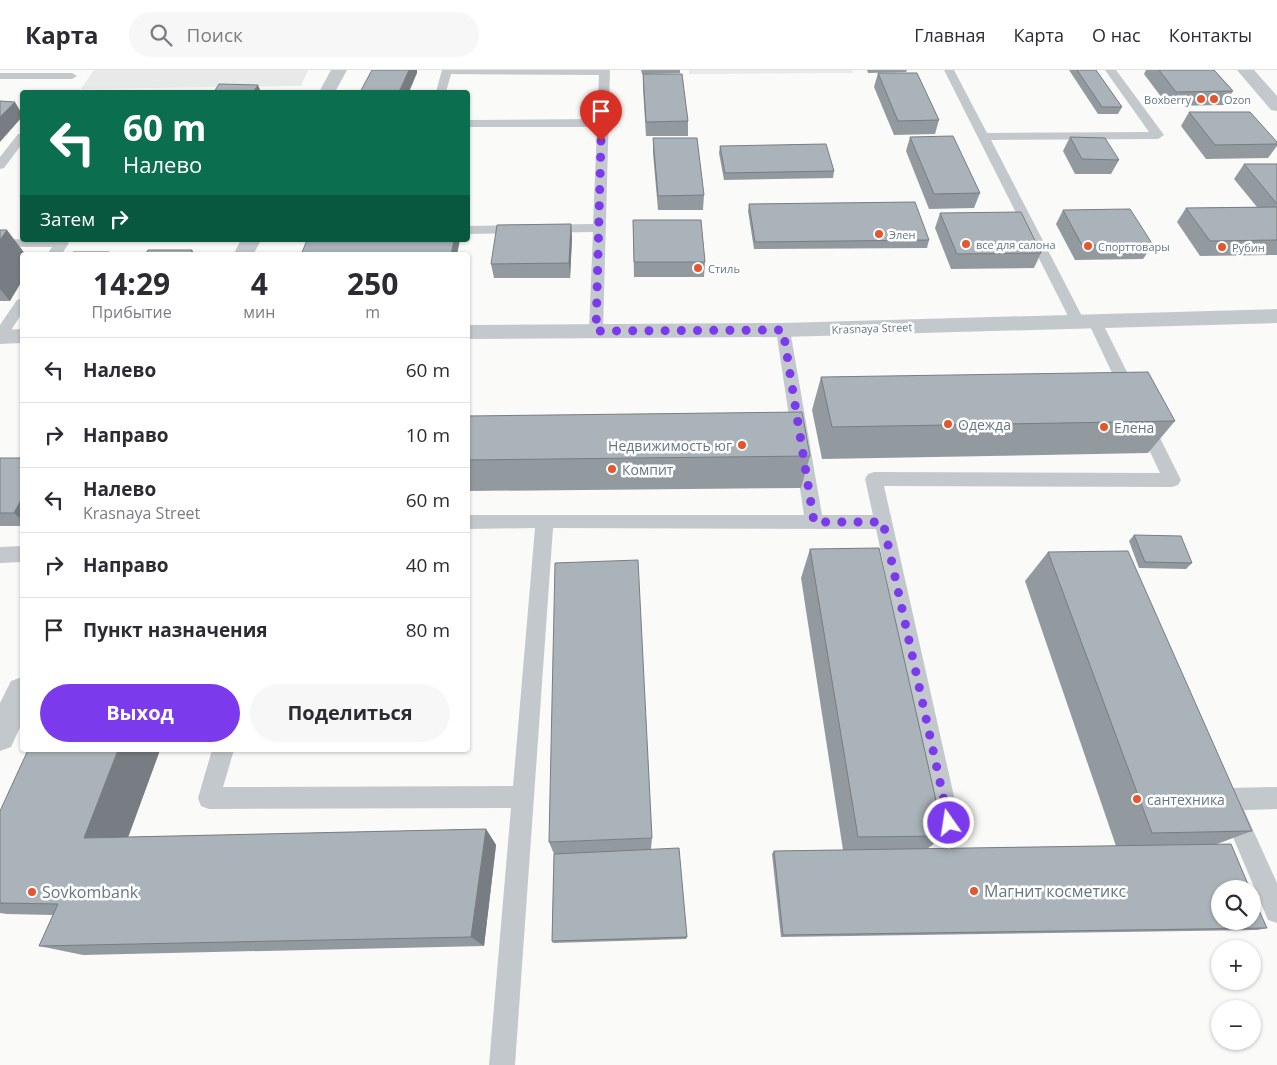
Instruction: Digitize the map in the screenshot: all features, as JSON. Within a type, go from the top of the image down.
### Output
[{"type":"street","points":[[328,90],[339,70]]},
{"type":"street","points":[[1246,70],[1277,106]]},
{"type":"street","name":"Krasnaya Street","points":[[470,332],[783,330],[1277,316]]},
{"type":"street","points":[[0,337],[20,336]]},
{"type":"street","points":[[0,736],[20,695]]},
{"type":"lane","points":[[949,823],[874,479],[1172,480],[984,137],[950,70]]},
{"type":"lane","points":[[984,137],[1158,135],[1110,70]]},
{"type":"lane","points":[[442,90],[447,71],[605,71],[596,331]]},
{"type":"lane","points":[[0,76],[75,73]]},
{"type":"lane","points":[[63,87],[75,73]]},
{"type":"lane","points":[[470,123],[602,123]]},
{"type":"lane","points":[[0,165],[20,140]]},
{"type":"lane","points":[[470,230],[599,228]]},
{"type":"lane","points":[[0,243],[62,243],[56,252]]},
{"type":"lane","points":[[0,337],[20,306]]},
{"type":"lane","points":[[783,330],[814,522]]},
{"type":"lane","points":[[470,522],[883,522]]},
{"type":"lane","points":[[502,1065],[544,522]]},
{"type":"lane","points":[[0,555],[20,554]]},
{"type":"lane","points":[[222,752],[208,798],[523,797]]},
{"type":"lane","points":[[1277,798],[1224,790],[1277,911]]},
{"type":"shaded area","points":[[94,70],[308,70],[301,86],[81,89]]},
{"type":"shaded area","points":[[689,70],[852,70],[853,73],[689,74]]},
{"type":"building","points":[[372,70],[409,70],[400,90],[361,90]]},
{"type":"building","points":[[1077,70],[1096,70],[1122,107],[1102,107]]},
{"type":"building","points":[[1159,70],[1214,70],[1233,91],[1176,92]]},
{"type":"building","points":[[878,73],[917,73],[939,120],[898,121]]},
{"type":"building","points":[[643,74],[682,74],[688,121],[646,122]]},
{"type":"building","points":[[219,84],[258,85],[254,90],[215,90]]},
{"type":"building","points":[[0,101],[15,102],[0,117]]},
{"type":"building","points":[[1189,112],[1250,112],[1277,144],[1215,145]]},
{"type":"building","points":[[953,136],[980,193],[934,194],[910,137]]},
{"type":"building","points":[[1070,137],[1105,138],[1119,160],[1082,159]]},
{"type":"building","points":[[653,138],[697,138],[704,195],[658,196]]},
{"type":"building","points":[[826,144],[834,171],[725,173],[720,146]]},
{"type":"building","points":[[1244,164],[1277,164],[1277,204]]},
{"type":"building","points":[[915,202],[929,240],[755,242],[749,204]]},
{"type":"building","points":[[1277,207],[1277,240],[1210,241],[1186,208]]},
{"type":"building","points":[[1130,209],[1153,245],[1082,245],[1063,210]]},
{"type":"building","points":[[1021,212],[1041,253],[957,254],[940,213]]},
{"type":"building","points":[[633,220],[701,220],[705,262],[634,262]]},
{"type":"building","points":[[571,224],[569,263],[491,264],[497,225]]},
{"type":"building","points":[[0,230],[7,230],[0,240]]},
{"type":"building","points":[[306,242],[454,242],[452,252],[302,252]]},
{"type":"building","points":[[148,250],[192,250],[191,252],[147,252]]},
{"type":"building","points":[[1148,372],[1175,421],[832,427],[821,377]]},
{"type":"building","points":[[802,412],[810,456],[470,460],[470,416]]},
{"type":"building","points":[[0,458],[20,458],[20,502],[14,513],[0,513]]},
{"type":"building","points":[[1134,535],[1181,536],[1192,563],[1145,562]]},
{"type":"building","points":[[879,548],[944,836],[858,837],[810,549]]},
{"type":"building","points":[[1128,551],[1252,831],[1152,833],[1048,552]]},
{"type":"building","points":[[638,560],[652,838],[549,842],[555,563]]},
{"type":"building","points":[[27,752],[117,752],[84,838],[486,829],[471,937],[39,946],[58,904],[0,903],[0,811]]},
{"type":"building","points":[[1231,844],[1246,880],[1211,880],[1211,929],[783,935],[774,851]]},
{"type":"building","points":[[679,848],[687,937],[552,941],[554,854]]},
{"type":"building","points":[[1261,915],[1267,928],[1261,928]]},
{"type":"place","name":"Boxberry","points":[[1201,99]]},
{"type":"place","name":"Ozon","points":[[1214,99]]},
{"type":"place","name":"Элен","points":[[879,234]]},
{"type":"place","name":"все для салона","points":[[966,244]]},
{"type":"place","name":"Спорттовары","points":[[1088,246]]},
{"type":"place","name":"Рубин","points":[[1222,247]]},
{"type":"place","name":"Стиль","points":[[698,268]]},
{"type":"place","name":"Одежда","points":[[948,424]]},
{"type":"place","name":"Елена","points":[[1104,427]]},
{"type":"place","name":"Недвижимость юг","points":[[742,445]]},
{"type":"place","name":"Компит","points":[[612,469]]},
{"type":"place","name":"сантехника","points":[[1137,799]]},
{"type":"place","name":"Магнит косметикс","points":[[974,891]]},
{"type":"place","name":"Sovkombank","points":[[32,892]]},
{"type":"route","points":[[601,141],[596,331],[783,330],[814,522],[883,522],[949,823]]}]
